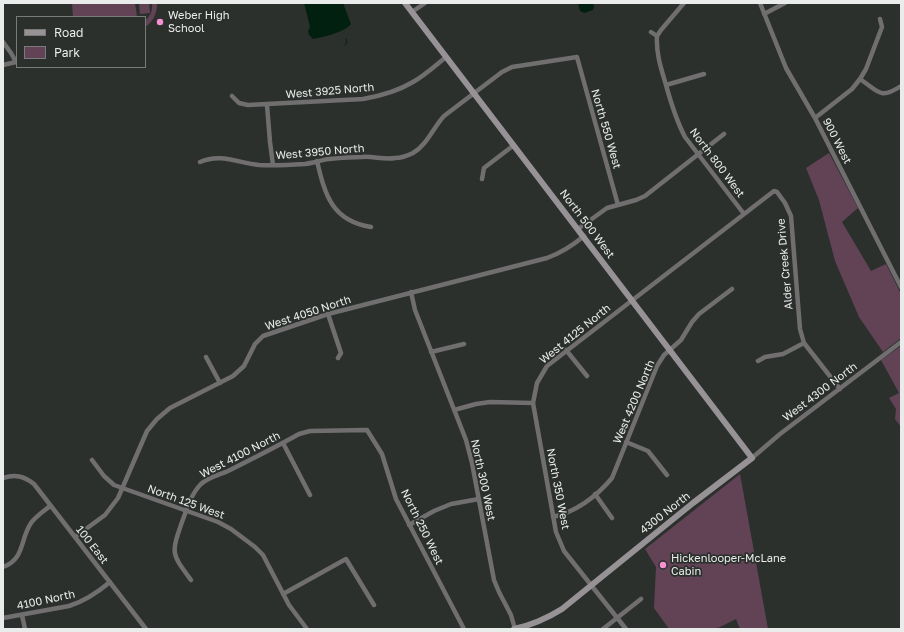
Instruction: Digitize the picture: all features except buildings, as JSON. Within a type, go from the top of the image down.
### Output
[{"type":"street","name":"North 500 West","points":[[405,3],[752,458]]},
{"type":"street","points":[[412,12],[425,3]]},
{"type":"street","points":[[651,32],[657,36],[684,3]]},
{"type":"street","name":"900 West","points":[[760,3],[786,68],[815,118],[901,287]]},
{"type":"street","points":[[764,14],[785,3]]},
{"type":"street","points":[[815,118],[852,89],[860,79],[866,69],[882,27],[880,20]]},
{"type":"street","name":"North 800 West","points":[[657,36],[656,48],[678,123],[685,137],[744,214]]},
{"type":"street","points":[[3,42],[16,62],[3,65]]},
{"type":"street","name":"West 3925 North","points":[[232,96],[239,103],[248,105],[267,105],[362,99],[380,96],[414,82],[446,57]]},
{"type":"street","name":"West 3950 North","points":[[200,162],[217,157],[254,165],[274,165],[305,164],[317,161],[366,156],[394,159],[405,156],[422,146],[444,116],[502,72],[512,67],[577,57]]},
{"type":"street","name":"North 550 West","points":[[577,57],[618,205]]},
{"type":"street","points":[[666,85],[704,74]]},
{"type":"street","points":[[860,79],[880,93],[885,94],[890,93],[901,86]]},
{"type":"street","points":[[267,105],[270,142],[274,165]]},
{"type":"street","points":[[578,229],[598,213],[607,208],[645,196],[724,134]]},
{"type":"street","points":[[482,179],[484,168],[514,145]]},
{"type":"street","points":[[317,161],[322,185],[332,204],[345,218],[359,225],[371,227]]},
{"type":"street","name":"Alder Creek Drive","points":[[631,300],[774,191],[777,192],[788,209],[792,224],[800,329],[804,343],[840,389]]},
{"type":"street","name":"West 4050 North","points":[[75,538],[105,515],[118,498],[147,431],[157,419],[170,408],[233,376],[244,366],[255,344],[263,336],[328,314],[547,258],[569,248],[584,236]]},
{"type":"street","name":"West 4200 North","points":[[553,517],[576,510],[603,488],[612,478],[657,366],[669,350],[682,340],[694,318],[732,289]]},
{"type":"street","name":"North 300 West","points":[[411,292],[415,310],[466,440],[472,463],[494,580],[498,592],[509,610],[514,629]]},
{"type":"street","name":"West 4125 North","points":[[533,403],[534,392],[541,375],[547,366],[631,300]]},
{"type":"street","points":[[328,314],[341,353],[338,358]]},
{"type":"street","name":"West 4300 North","points":[[752,458],[780,434],[901,342]]},
{"type":"street","points":[[758,361],[765,357],[783,354],[804,343]]},
{"type":"street","points":[[431,352],[464,344]]},
{"type":"street","points":[[566,350],[587,376]]},
{"type":"street","points":[[206,357],[220,383]]},
{"type":"street","points":[[454,410],[490,402],[533,403]]},
{"type":"street","name":"North 350 West","points":[[533,403],[556,532],[564,551],[626,629]]},
{"type":"street","name":"West 4100 North","points":[[191,580],[177,561],[174,553],[174,545],[190,500],[202,484],[208,479],[226,472],[299,434],[310,431],[367,430]]},
{"type":"street","name":"North 250 West","points":[[367,430],[382,454],[396,499],[464,629]]},
{"type":"street","points":[[626,442],[648,451],[667,475]]},
{"type":"street","points":[[283,443],[310,495]]},
{"type":"street","name":"4300 North","points":[[514,629],[548,618],[592,586],[633,550],[752,458]]},
{"type":"street","name":"North 125 West","points":[[92,460],[114,486],[218,522],[231,529],[255,546],[262,555],[289,605],[306,629]]},
{"type":"street","name":"100 East","points":[[3,478],[9,476],[22,476],[34,484],[146,629]]},
{"type":"street","points":[[595,494],[612,518]]},
{"type":"street","points":[[409,525],[434,511],[451,504],[478,499]]},
{"type":"street","points":[[3,567],[9,565],[19,556],[31,524],[50,506]]},
{"type":"street","points":[[283,594],[346,559],[374,605]]},
{"type":"street","name":"4100 North","points":[[3,618],[79,603],[89,598],[110,582]]},
{"type":"street","points":[[603,629],[641,599]]},
{"type":"street","points":[[22,615],[25,629]]},
{"type":"green space","points":[[72,3],[135,3],[137,16],[73,16]]},
{"type":"green space","points":[[139,3],[149,3],[150,13],[140,14]]},
{"type":"green space","points":[[152,3],[157,3],[156,13],[151,22],[146,26],[146,20],[152,11]]},
{"type":"green space","points":[[829,153],[858,208],[842,222],[871,271],[886,264],[901,294],[901,338],[883,352],[859,317],[835,261],[819,200],[806,168]]},
{"type":"green space","points":[[901,346],[901,427],[895,419],[896,409],[889,398],[899,393],[881,360]]},
{"type":"green space","points":[[740,474],[768,629],[740,629],[736,619],[713,629],[669,629],[654,608],[656,567],[645,549]]},
{"type":"shaded area","points":[[304,3],[343,3],[351,24],[339,32],[313,39],[309,35],[308,31],[310,27]]},
{"type":"shaded area","points":[[578,3],[593,3],[593,10],[584,13],[580,11]]},
{"type":"waterway","points":[[345,45],[347,42],[346,39]]},
{"type":"place","name":"Weber High School","points":[[160,22]]},
{"type":"place","name":"Hickenlooper-McLane Cabin","points":[[663,565]]}]
